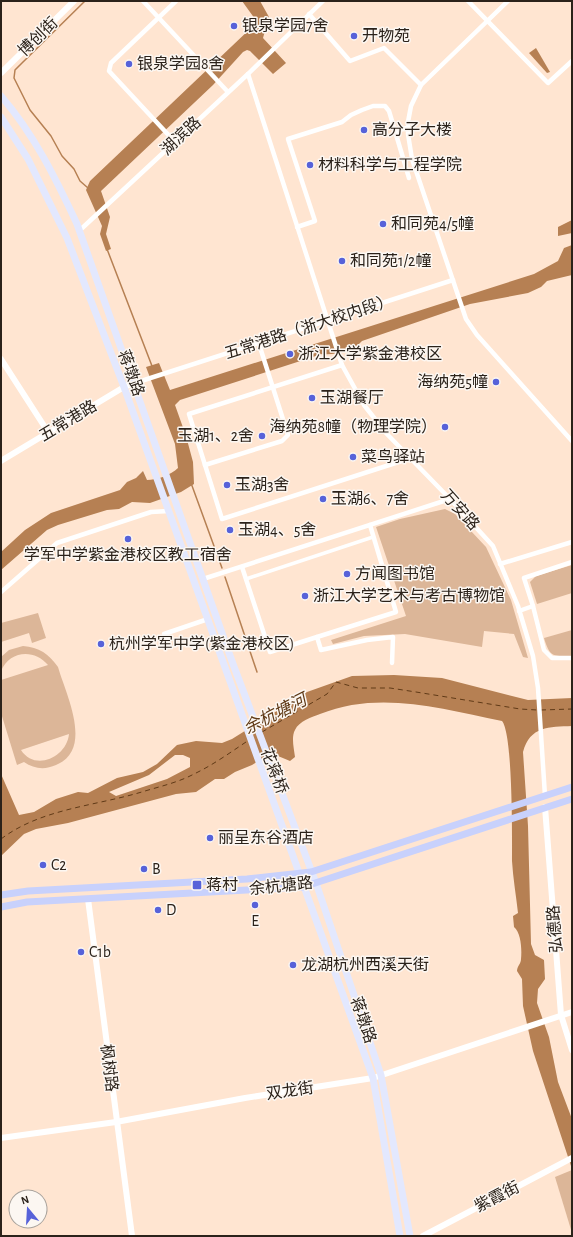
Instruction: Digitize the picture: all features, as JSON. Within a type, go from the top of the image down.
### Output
[{"type":"main road","name":"蒋墩路","points":[[1,96],[16,113],[43,156],[80,230],[233,664]]},
{"type":"main road","name":"蒋墩路","points":[[1,117],[28,159],[67,238],[124,387],[224,666]]},
{"type":"main road","name":"花蒋桥","points":[[233,664],[289,812]]},
{"type":"main road","name":"花蒋桥","points":[[224,666],[278,814]]},
{"type":"main road","name":"余杭塘路","points":[[1,895],[28,891],[195,883],[311,872],[572,787]]},
{"type":"main road","name":"余杭塘路","points":[[1,907],[27,902],[303,887],[572,799]]},
{"type":"main road","name":"蒋墩路","points":[[289,812],[316,883],[381,1076],[410,1236]]},
{"type":"main road","name":"蒋墩路","points":[[278,814],[372,1078],[400,1236]]},
{"type":"street","name":"博创街","points":[[1,73],[74,1]]},
{"type":"street","points":[[143,1],[227,90]]},
{"type":"street","points":[[173,140],[109,71],[111,63],[176,1]]},
{"type":"street","points":[[323,1],[309,14],[350,61],[384,48],[421,85]]},
{"type":"street","points":[[468,1],[548,83],[572,61]]},
{"type":"street","points":[[508,1],[421,85],[411,106],[407,128],[412,159],[464,313],[477,335],[572,441]]},
{"type":"street","name":"湖滨路","points":[[80,230],[173,140],[227,90],[248,74],[309,14]]},
{"type":"street","name":"万安路","points":[[248,74],[342,365],[364,405],[386,433],[493,546],[519,611],[533,656],[538,688],[545,796]]},
{"type":"street","points":[[297,227],[315,221],[288,139],[342,122],[351,115],[373,106],[384,106],[388,111],[395,131],[409,178]]},
{"type":"street","points":[[395,131],[407,128]]},
{"type":"street","name":"五常港路（浙大校内段）","points":[[135,383],[453,280]]},
{"type":"street","points":[[205,466],[282,441],[288,435],[274,387],[259,344]]},
{"type":"street","points":[[1,359],[48,432]]},
{"type":"street","points":[[342,365],[189,414],[222,519],[411,458]]},
{"type":"street","name":"五常港路","points":[[1,460],[124,387],[135,383]]},
{"type":"street","points":[[203,579],[450,499]]},
{"type":"street","points":[[1,592],[57,543],[151,512],[168,508]]},
{"type":"street","points":[[242,567],[270,652],[396,612],[370,525]]},
{"type":"street","points":[[246,579],[373,537]]},
{"type":"street","points":[[500,564],[572,542]]},
{"type":"street","points":[[572,562],[524,578],[544,650],[552,658],[572,658]]},
{"type":"street","points":[[519,611],[533,606]]},
{"type":"street","points":[[164,634],[208,619]]},
{"type":"street","points":[[317,637],[321,650],[367,640],[393,637],[392,663]]},
{"type":"street","name":"弘德路","points":[[545,807],[562,1015],[572,1050]]},
{"type":"street","name":"枫树路","points":[[88,899],[132,1236]]},
{"type":"street","name":"双龙街","points":[[1,1138],[116,1122],[245,1098],[372,1078],[572,1012]]},
{"type":"street","name":"紫霞街","points":[[423,1236],[569,1160]]},
{"type":"shaded area","points":[[445,509],[455,514],[486,547],[511,600],[528,658],[523,657],[514,634],[484,631],[482,647],[405,634],[364,636],[333,644],[331,640],[406,616],[376,527],[400,519]]},
{"type":"shaded area","points":[[572,565],[572,593],[537,604],[530,582],[536,576]]},
{"type":"shaded area","points":[[38,613],[46,638],[32,643],[29,633],[1,642],[1,623]]},
{"type":"shaded area","points":[[572,630],[572,656],[556,656],[550,652],[544,638]]},
{"type":"shaded area","points":[[23,646],[34,648],[51,658],[58,667],[71,706],[75,734],[73,747],[67,757],[52,767],[36,767],[24,762],[17,765],[1,713],[1,680],[48,665],[36,656],[22,654],[10,659],[1,671],[1,657],[9,650]],"holes":[[[69,734],[67,742],[57,755],[42,761],[27,757],[21,750]]]},
{"type":"shaded area","points":[[572,1170],[572,1233],[555,1177]]},
{"type":"water","points":[[242,1],[260,1],[269,17],[263,38],[286,63],[273,74],[250,51],[247,50],[243,52],[213,85],[101,191],[110,217],[106,234],[111,249],[106,251],[100,234],[102,226],[86,190],[90,181],[252,27],[255,19]]},
{"type":"water","points":[[536,48],[550,72],[547,73],[529,53]]},
{"type":"water","points":[[572,220],[572,233],[558,236],[558,227]]},
{"type":"water","points":[[572,245],[572,275],[547,281],[541,287],[528,293],[470,304],[362,341],[354,348],[344,352],[322,354],[180,400],[175,405],[193,462],[194,484],[181,492],[150,503],[132,502],[119,509],[107,510],[58,525],[47,530],[1,570],[1,552],[25,530],[51,513],[120,490],[127,482],[136,478],[143,471],[147,480],[151,480],[168,475],[178,468],[175,444],[146,367],[159,363],[170,390],[534,274],[558,261],[564,248]]},
{"type":"water","name":"余杭塘河","points":[[394,675],[442,678],[528,700],[572,698],[572,726],[548,728],[536,733],[530,737],[523,752],[528,826],[531,944],[535,955],[544,960],[545,979],[538,989],[537,1003],[549,1037],[558,1082],[572,1119],[572,1169],[533,1051],[523,1006],[522,979],[517,971],[521,961],[521,946],[520,937],[514,927],[513,916],[518,913],[512,861],[510,765],[506,730],[502,721],[457,711],[411,704],[365,703],[343,707],[313,716],[299,724],[293,736],[295,757],[290,761],[278,756],[274,751],[252,765],[235,772],[224,779],[215,779],[196,792],[176,794],[68,823],[36,829],[24,834],[1,856],[1,774],[19,815],[34,812],[56,799],[78,792],[88,793],[117,778],[143,772],[157,764],[177,745],[196,741],[222,743],[232,739],[307,692],[352,676]],"holes":[[[175,755],[183,755],[190,758],[190,767],[167,779],[116,796],[109,792],[149,775]]]},
{"type":"waterway","points":[[85,1],[15,70],[14,78],[30,110],[51,136],[62,156],[74,169],[80,181],[88,188]]},
{"type":"waterway","points":[[107,249],[152,366]]},
{"type":"waterway","points":[[191,483],[222,568]]},
{"type":"waterway","points":[[225,577],[257,672]]},
{"type":"ferry route","points":[[262,732],[327,694],[336,682],[358,688],[390,688],[520,709],[537,710]]},
{"type":"ferry route","points":[[541,710],[572,709]]},
{"type":"ferry route","points":[[1,839],[17,829],[52,814],[127,796],[164,786],[182,779],[208,767],[249,740]]},
{"type":"place","name":"银泉学园7舍","points":[[234,26]]},
{"type":"place","name":"开物苑","points":[[354,36]]},
{"type":"place","name":"银泉学园8舍","points":[[129,64]]},
{"type":"place","name":"高分子大楼","points":[[364,130]]},
{"type":"place","name":"材料科学与工程学院","points":[[310,165]]},
{"type":"place","name":"和同苑4/5幢","points":[[383,224]]},
{"type":"place","name":"和同苑1/2幢","points":[[342,261]]},
{"type":"place","name":"浙江大学紫金港校区","points":[[290,354]]},
{"type":"place","name":"海纳苑5幢","points":[[496,382]]},
{"type":"place","name":"玉湖餐厅","points":[[312,398]]},
{"type":"place","name":"海纳苑8幢（物理学院）","points":[[445,427]]},
{"type":"place","name":"玉湖1、2舍","points":[[262,436]]},
{"type":"place","name":"菜鸟驿站","points":[[353,457]]},
{"type":"place","name":"玉湖3舍","points":[[227,485]]},
{"type":"place","name":"玉湖6、7舍","points":[[323,499]]},
{"type":"place","name":"玉湖4、5舍","points":[[230,530]]},
{"type":"place","name":"学军中学紫金港校区教工宿舍","points":[[128,539]]},
{"type":"place","name":"方闻图书馆","points":[[347,574]]},
{"type":"place","name":"浙江大学艺术与考古博物馆","points":[[305,596]]},
{"type":"place","name":"杭州学军中学(紫金港校区)","points":[[101,644]]},
{"type":"place","name":"丽呈东谷酒店","points":[[210,838]]},
{"type":"place","name":"C2","points":[[43,865]]},
{"type":"place","name":"B","points":[[144,869]]},
{"type":"place","name":"蒋村","points":[[197,885]]},
{"type":"place","name":"E","points":[[255,905]]},
{"type":"place","name":"D","points":[[158,910]]},
{"type":"place","name":"C1b","points":[[81,952]]},
{"type":"place","name":"龙湖杭州西溪天街","points":[[293,965]]}]
